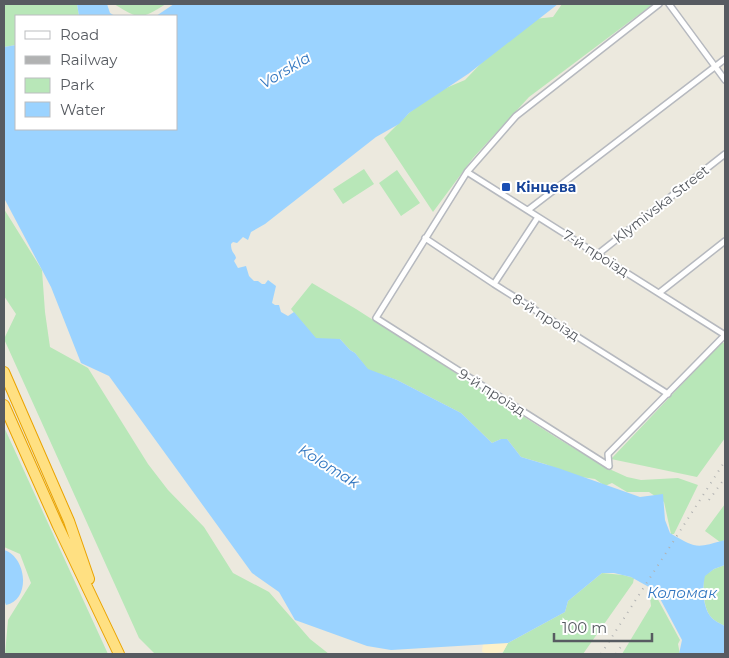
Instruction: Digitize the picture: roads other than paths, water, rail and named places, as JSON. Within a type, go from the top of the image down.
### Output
[{"type":"highway","points":[[4,372],[69,521],[106,627]]},
{"type":"highway","points":[[4,405],[120,654]]},
{"type":"street","points":[[425,238],[467,172],[516,116],[659,4]]},
{"type":"street","points":[[668,4],[725,80]]},
{"type":"street","points":[[528,210],[725,60]]},
{"type":"street","name":"Klymivska Street","points":[[598,254],[725,154]]},
{"type":"street","name":"7-й проїзд","points":[[467,172],[725,335]]},
{"type":"street","points":[[494,284],[538,217]]},
{"type":"street","name":"8-й проїзд","points":[[425,238],[668,394]]},
{"type":"street","name":"9-й проїзд","points":[[425,238],[376,318],[609,466],[608,454],[668,394]]},
{"type":"street","points":[[659,293],[725,240]]},
{"type":"street","points":[[668,394],[725,335]]},
{"type":"water","points":[[77,4],[107,4],[110,13],[113,15],[79,15]]},
{"type":"water","points":[[174,4],[558,4],[468,74],[409,113],[399,124],[376,137],[265,224],[251,232],[248,240],[243,237],[237,243],[233,242],[231,247],[236,258],[234,261],[238,268],[246,266],[249,276],[254,281],[265,284],[268,280],[276,286],[272,303],[279,305],[281,312],[288,316],[294,312],[316,338],[340,339],[368,369],[397,380],[461,413],[492,443],[501,439],[507,439],[521,457],[640,497],[663,494],[665,520],[670,533],[697,546],[725,540],[725,565],[714,569],[705,576],[703,592],[708,613],[714,620],[725,626],[724,654],[679,654],[682,640],[656,591],[631,577],[614,573],[602,573],[568,601],[565,612],[508,643],[391,650],[367,646],[295,620],[279,592],[252,573],[109,376],[81,363],[51,287],[4,198],[4,47],[15,45],[15,130],[178,130],[178,15],[158,15]]},
{"type":"water","points":[[4,550],[12,554],[18,561],[23,578],[19,595],[14,601],[6,605],[4,600]]},
{"type":"railway","points":[[601,654],[725,461]]},
{"type":"railway","points":[[709,500],[725,478]]},
{"type":"railway","points":[[616,654],[622,645]]},
{"type":"place","name":"Кінцева","points":[[506,187]]},
{"type":"water label","name":"Vorskla","points":[[285,70]]},
{"type":"water label","name":"Kolomak","points":[[329,466]]},
{"type":"water label","name":"Коломак","points":[[682,592]]}]
